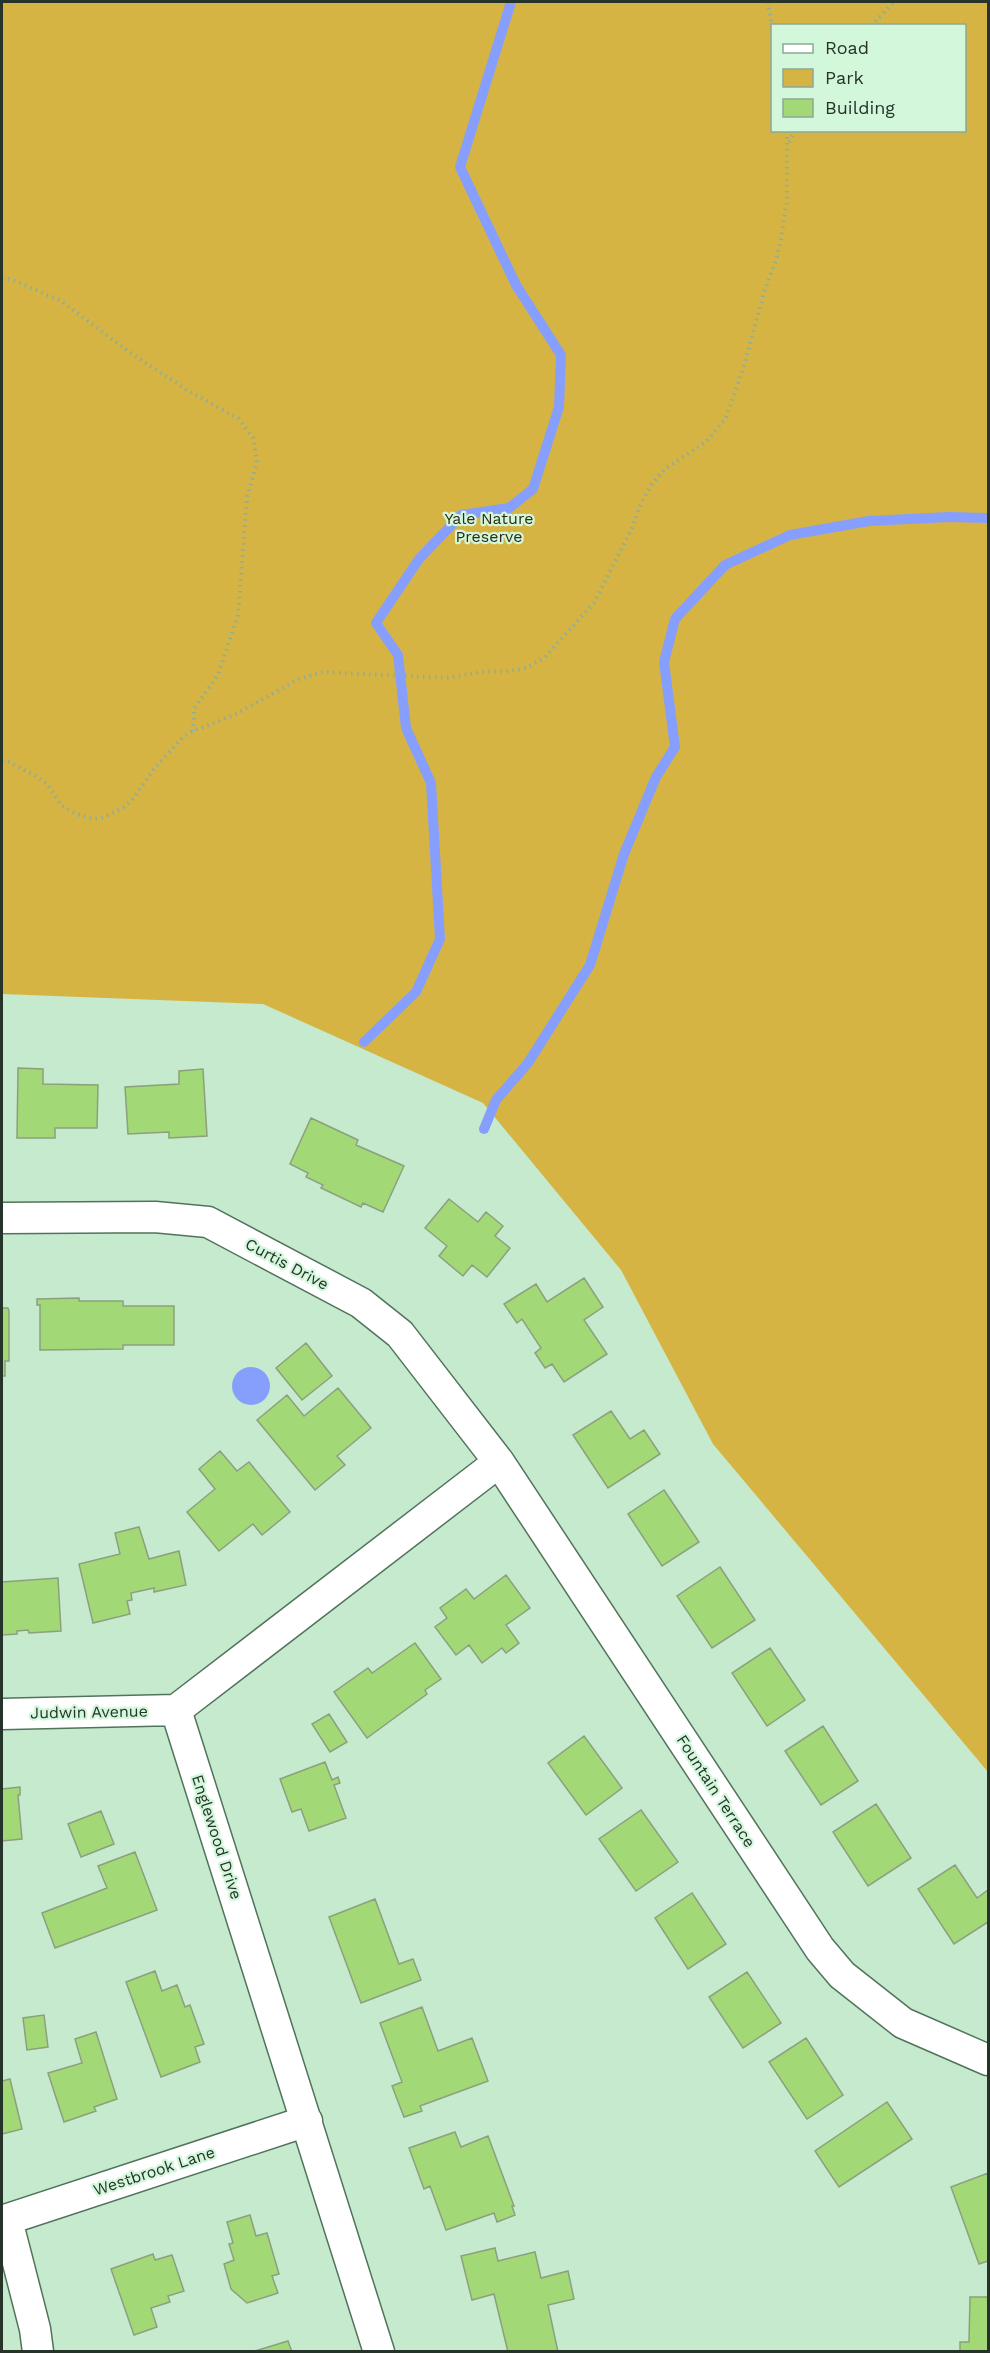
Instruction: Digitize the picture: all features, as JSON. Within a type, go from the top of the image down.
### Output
[{"type":"street","name":"Curtis Drive","points":[[2,1218],[155,1217],[208,1222],[361,1303],[400,1334],[499,1462]]},
{"type":"street","points":[[176,1710],[499,1462]]},
{"type":"street","name":"Fountain Terrace","points":[[499,1462],[820,1949],[842,1975],[903,2023],[988,2060]]},
{"type":"street","name":"Judwin Avenue","points":[[2,1714],[176,1710]]},
{"type":"street","name":"Englewood Drive","points":[[176,1710],[380,2352]]},
{"type":"street","name":"Westbrook Lane","points":[[4,2221],[307,2121]]},
{"type":"street","points":[[4,2221],[35,2329],[38,2352]]},
{"type":"path","points":[[768,2],[772,24]]},
{"type":"path","points":[[873,24],[894,2]]},
{"type":"path","points":[[2,761],[9,762],[47,784],[61,805],[76,814],[94,819],[104,818],[123,808],[183,737],[234,715],[299,679],[323,672],[445,678],[482,672],[510,672],[526,668],[544,658],[594,603],[632,528],[651,484],[666,468],[706,442],[726,417],[776,260],[787,200],[787,132]]},
{"type":"path","points":[[788,142],[795,132]]},
{"type":"path","points":[[2,278],[13,280],[61,301],[128,351],[187,390],[239,419],[253,438],[257,462],[247,497],[238,615],[218,675],[194,709],[193,731]]},
{"type":"green space","name":"Yale Nature Preserve","points":[[2,2],[988,2],[988,1772],[713,1444],[621,1270],[483,1103],[263,1004],[2,994]]},
{"type":"water","points":[[251,1367],[264,1373],[270,1386],[264,1399],[251,1405],[238,1399],[232,1386],[238,1373]]},
{"type":"building","points":[[18,1068],[43,1069],[43,1084],[98,1085],[97,1128],[55,1128],[55,1138],[17,1138]]},
{"type":"building","points":[[203,1069],[207,1136],[169,1138],[169,1132],[128,1134],[125,1087],[179,1084],[179,1071]]},
{"type":"building","points":[[311,1118],[358,1140],[356,1145],[404,1166],[383,1212],[363,1203],[361,1207],[321,1188],[323,1185],[306,1177],[308,1173],[290,1164]]},
{"type":"building","points":[[449,1199],[478,1222],[486,1212],[503,1226],[495,1236],[510,1248],[487,1277],[472,1265],[463,1276],[439,1256],[447,1246],[425,1228]]},
{"type":"building","points":[[584,1278],[603,1307],[584,1320],[607,1354],[564,1382],[552,1364],[545,1368],[535,1353],[541,1348],[522,1319],[517,1323],[504,1304],[536,1284],[547,1302]]},
{"type":"building","points":[[79,1298],[79,1301],[123,1301],[123,1306],[174,1306],[174,1345],[123,1345],[123,1349],[40,1350],[40,1305],[37,1305],[37,1299]]},
{"type":"building","points":[[2,1308],[8,1308],[9,1311],[9,1361],[5,1361],[5,1376],[2,1376]]},
{"type":"building","points":[[306,1343],[332,1376],[302,1400],[276,1368]]},
{"type":"building","points":[[338,1388],[371,1428],[337,1456],[345,1465],[315,1490],[257,1420],[287,1395],[304,1416]]},
{"type":"building","points":[[611,1411],[630,1439],[644,1430],[660,1454],[608,1488],[573,1435]]},
{"type":"building","points":[[220,1451],[237,1471],[249,1462],[290,1512],[262,1535],[253,1524],[219,1551],[187,1512],[215,1489],[199,1469]]},
{"type":"building","points":[[664,1490],[699,1542],[662,1566],[628,1514]]},
{"type":"building","points":[[139,1527],[149,1559],[179,1551],[186,1585],[154,1592],[154,1588],[131,1593],[132,1600],[127,1601],[130,1614],[93,1623],[79,1564],[120,1554],[115,1533]]},
{"type":"building","points":[[720,1567],[755,1620],[712,1648],[677,1596]]},
{"type":"building","points":[[506,1575],[530,1608],[506,1625],[519,1643],[506,1653],[502,1648],[482,1663],[469,1645],[456,1655],[435,1627],[447,1618],[440,1608],[466,1589],[474,1599]]},
{"type":"building","points":[[58,1578],[61,1631],[29,1633],[28,1630],[17,1631],[17,1634],[2,1635],[2,1582]]},
{"type":"building","points":[[415,1643],[441,1679],[425,1690],[427,1694],[367,1738],[334,1692],[368,1668],[372,1673]]},
{"type":"building","points":[[770,1648],[805,1700],[767,1726],[732,1673]]},
{"type":"building","points":[[329,1714],[347,1742],[330,1752],[312,1724]]},
{"type":"building","points":[[823,1726],[858,1781],[821,1805],[785,1751]]},
{"type":"building","points":[[584,1736],[622,1788],[586,1815],[548,1763]]},
{"type":"building","points":[[325,1762],[332,1780],[338,1777],[340,1783],[334,1785],[346,1818],[309,1831],[301,1809],[292,1812],[280,1779]]},
{"type":"building","points":[[20,1787],[20,1795],[18,1795],[22,1839],[2,1841],[2,1789]]},
{"type":"building","points":[[876,1804],[911,1858],[868,1886],[833,1832]]},
{"type":"building","points":[[641,1810],[678,1862],[636,1891],[599,1839]]},
{"type":"building","points":[[101,1811],[114,1844],[81,1857],[68,1824]]},
{"type":"building","points":[[135,1852],[157,1910],[55,1948],[42,1913],[107,1888],[98,1866]]},
{"type":"building","points":[[955,1865],[977,1898],[988,1890],[988,1922],[954,1944],[918,1889]]},
{"type":"building","points":[[692,1893],[726,1944],[688,1969],[655,1918]]},
{"type":"building","points":[[375,1899],[399,1964],[413,1959],[421,1980],[361,2003],[329,1917]]},
{"type":"building","points":[[155,1971],[162,1991],[177,1985],[185,2007],[190,2005],[204,2044],[195,2047],[200,2062],[161,2077],[126,1982]]},
{"type":"building","points":[[747,1972],[781,2023],[743,2048],[709,1997]]},
{"type":"building","points":[[422,2007],[438,2051],[472,2038],[488,2081],[420,2106],[422,2111],[404,2117],[392,2086],[402,2082],[380,2023]]},
{"type":"building","points":[[44,2015],[48,2047],[27,2050],[23,2018]]},
{"type":"building","points":[[96,2032],[117,2099],[94,2107],[96,2111],[64,2122],[48,2073],[82,2063],[75,2039]]},
{"type":"building","points":[[806,2038],[843,2095],[807,2119],[769,2062]]},
{"type":"building","points":[[10,2079],[22,2129],[2,2134],[2,2081]]},
{"type":"building","points":[[887,2102],[912,2139],[839,2187],[815,2151]]},
{"type":"building","points":[[455,2132],[461,2147],[488,2136],[514,2206],[512,2206],[515,2215],[497,2222],[494,2213],[446,2230],[430,2186],[424,2189],[409,2148]]},
{"type":"building","points":[[988,2173],[988,2261],[979,2264],[951,2187]]},
{"type":"building","points":[[250,2215],[256,2236],[267,2233],[279,2274],[272,2276],[278,2293],[247,2303],[231,2289],[224,2264],[234,2260],[229,2244],[233,2243],[227,2222]]},
{"type":"building","points":[[495,2248],[498,2261],[535,2252],[541,2278],[568,2271],[574,2299],[548,2305],[558,2352],[508,2352],[494,2294],[472,2300],[461,2256]]},
{"type":"building","points":[[153,2254],[155,2260],[172,2255],[184,2291],[168,2296],[170,2302],[151,2308],[157,2327],[134,2335],[111,2269]]},
{"type":"building","points":[[970,2297],[988,2297],[988,2352],[960,2352],[960,2342],[969,2342]]},
{"type":"building","points":[[288,2341],[292,2352],[255,2351]]},
{"type":"waterway","points":[[364,1042],[416,992],[440,939],[431,783],[406,728],[398,655],[376,623],[419,559],[461,515],[509,508],[533,489],[559,407],[561,355],[516,285],[460,167],[511,2]]},
{"type":"waterway","points":[[484,1129],[496,1100],[528,1063],[590,965],[624,854],[656,777],[675,747],[664,662],[675,619],[725,565],[790,535],[869,521],[949,517],[988,518]]}]
